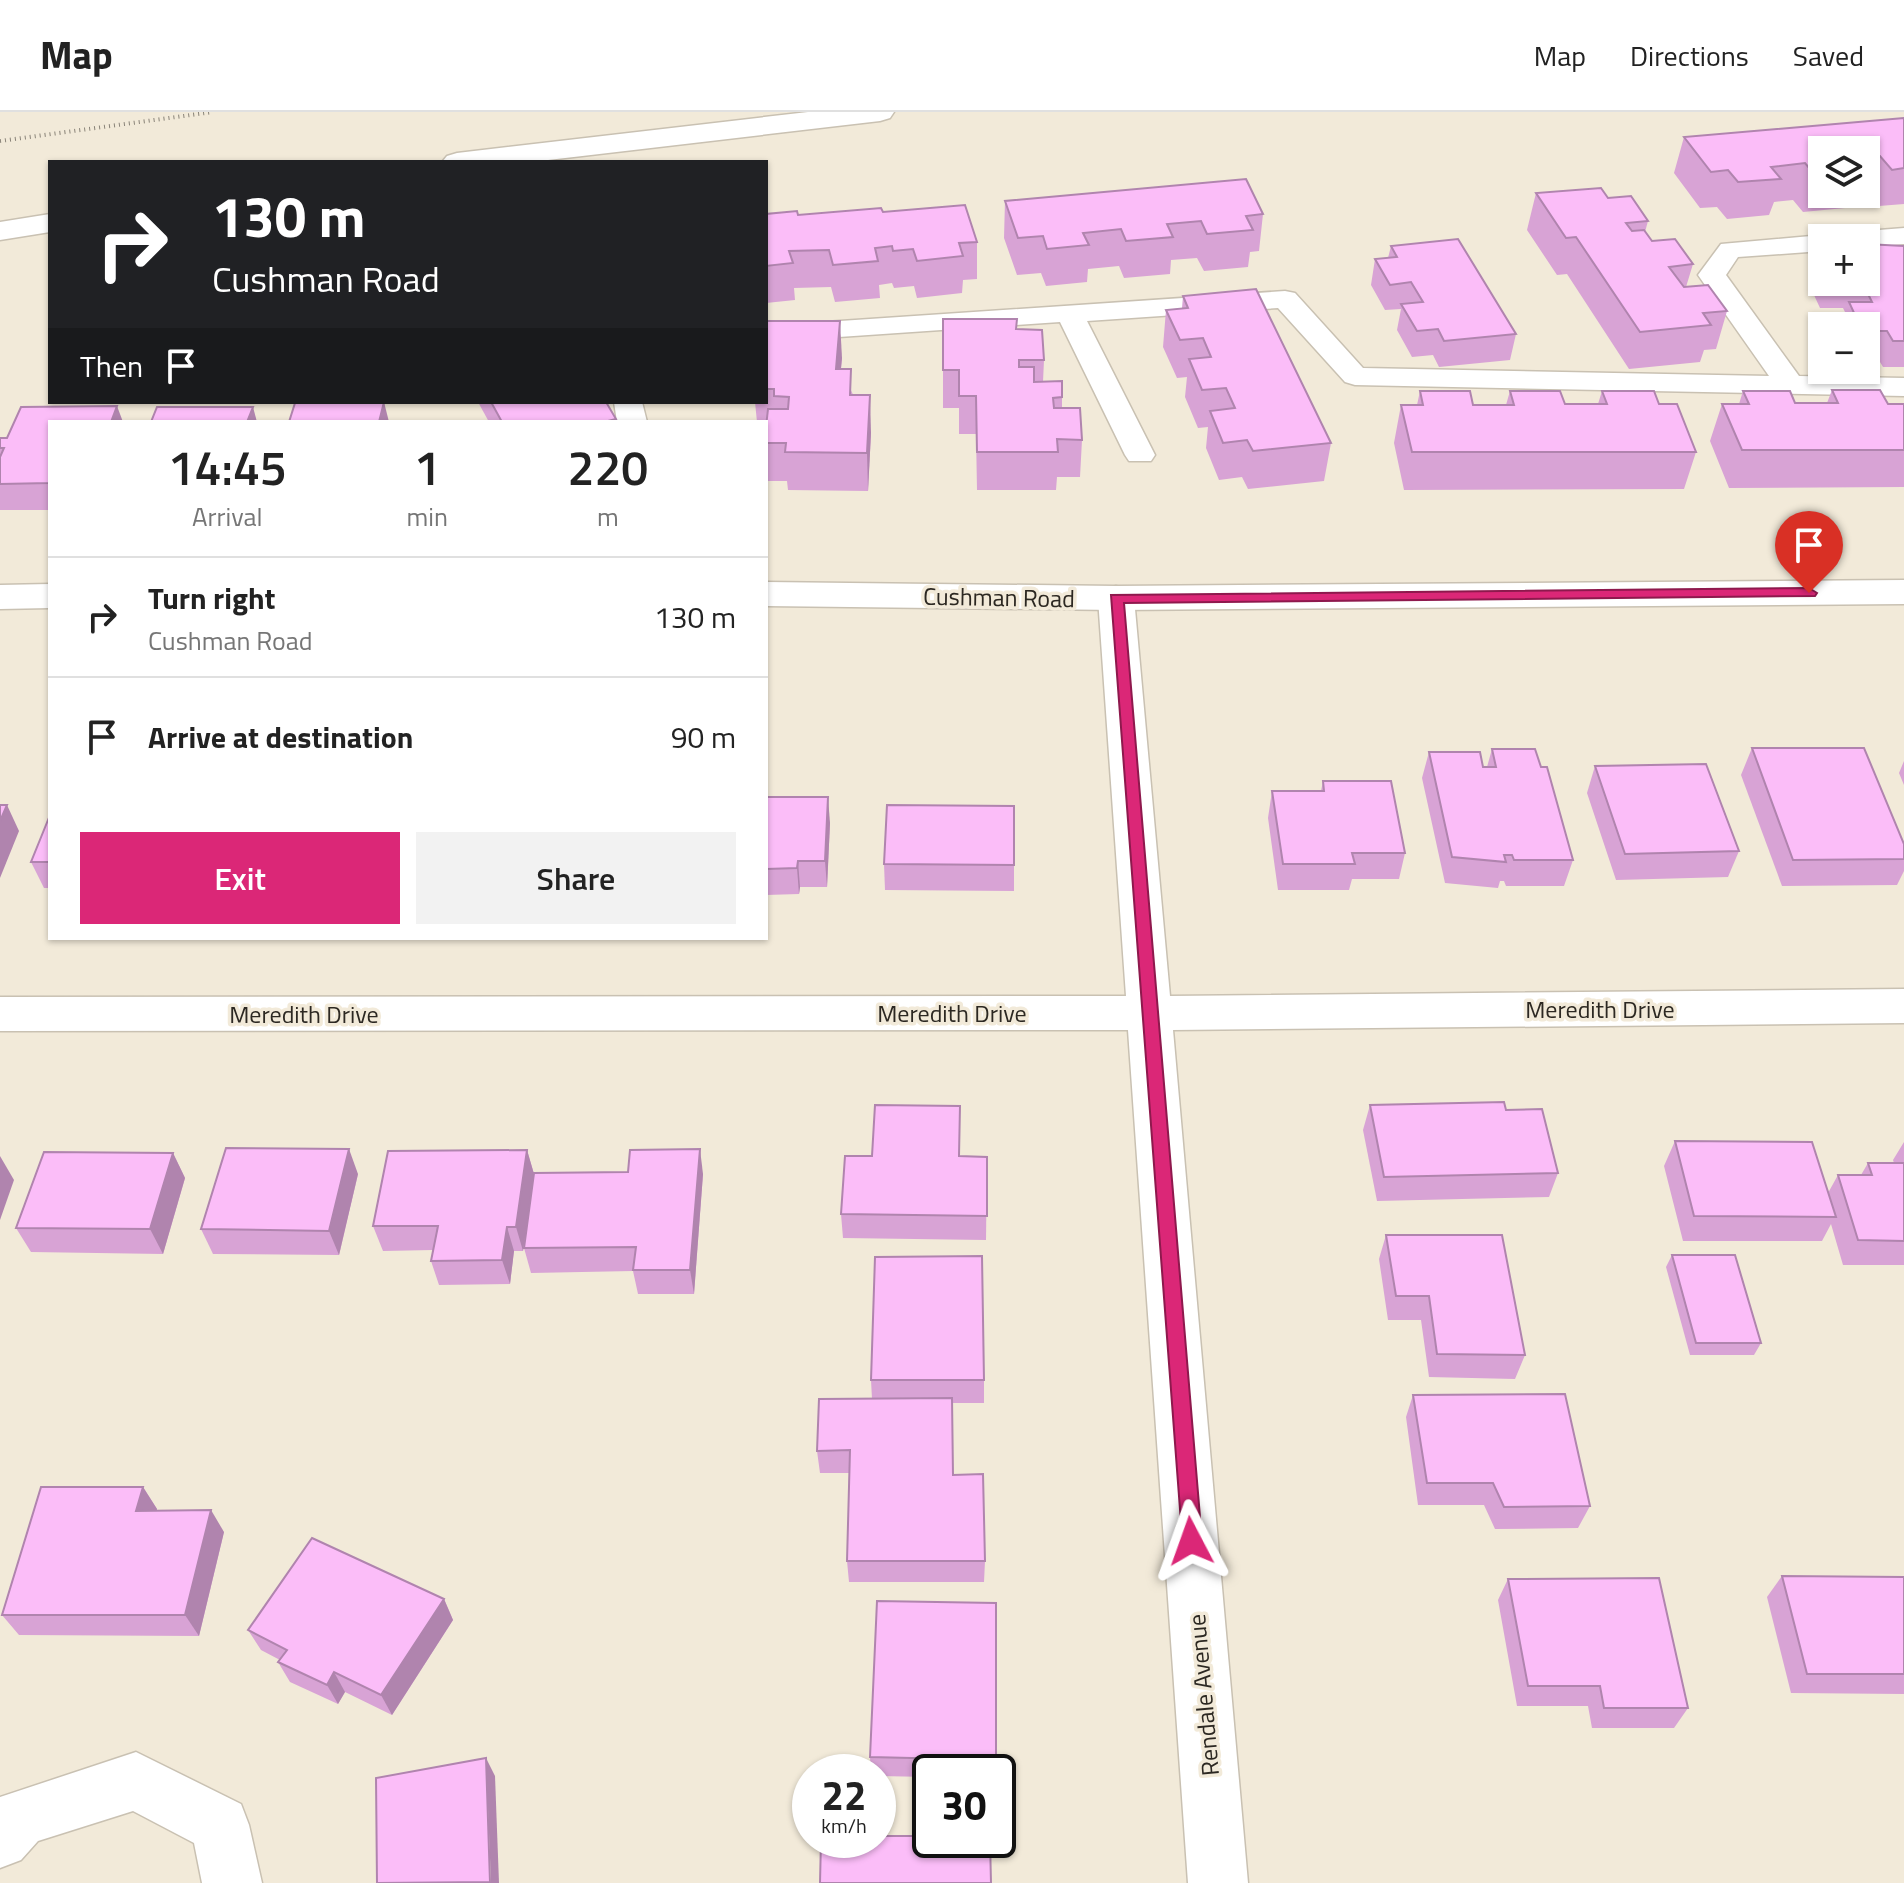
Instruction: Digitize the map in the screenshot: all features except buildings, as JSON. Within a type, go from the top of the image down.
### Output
[{"type":"street","points":[[474,160],[880,112]]},
{"type":"street","points":[[0,231],[48,223]]},
{"type":"street","name":"Cushman Road","points":[[768,594],[1116,598],[1904,592]]},
{"type":"street","points":[[0,597],[48,596]]},
{"type":"street","name":"Rendale Avenue","points":[[1116,598],[1218,1883]]},
{"type":"street","name":"Meredith Drive","points":[[0,1014],[1148,1013],[1904,1006]]},
{"type":"street","points":[[0,1839],[20,1818],[136,1781],[220,1825],[232,1883]]},
{"type":"lane","points":[[1880,238],[1904,236]]},
{"type":"lane","points":[[1791,386],[1712,275],[1730,250],[1808,244]]},
{"type":"lane","points":[[768,334],[1285,299],[1355,376],[1904,387]]},
{"type":"lane","points":[[1070,315],[1140,455]]},
{"type":"path","points":[[0,141],[213,112]]},
{"type":"route","points":[[1191,1541],[1116,598],[1809,593]]}]
